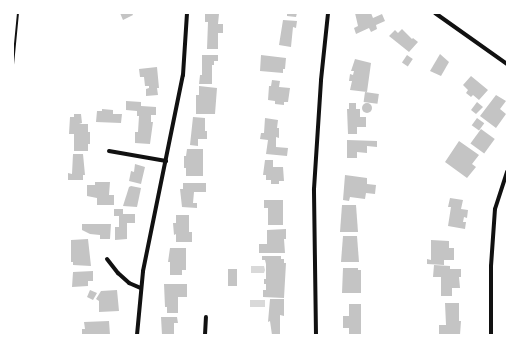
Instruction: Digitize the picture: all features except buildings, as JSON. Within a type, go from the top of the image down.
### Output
[{"type":"street","points":[[136,335],[141,288],[183,75],[187,13]]},
{"type":"street","points":[[316,335],[314,189],[321,80],[328,13]]},
{"type":"street","points":[[435,13],[507,64]]},
{"type":"street","points":[[109,151],[166,161]]},
{"type":"street","points":[[491,335],[491,266],[495,209],[507,172]]},
{"type":"street","points":[[107,259],[118,273],[129,283],[141,288]]},
{"type":"street","points":[[205,335],[206,317]]},
{"type":"path","points":[[13,65],[18,13]]},
{"type":"path","points":[[13,162],[13,167]]},
{"type":"shaded area","points":[[251,266],[264,266],[264,273],[251,273]]},
{"type":"shaded area","points":[[250,300],[265,300],[265,307],[250,307]]}]
